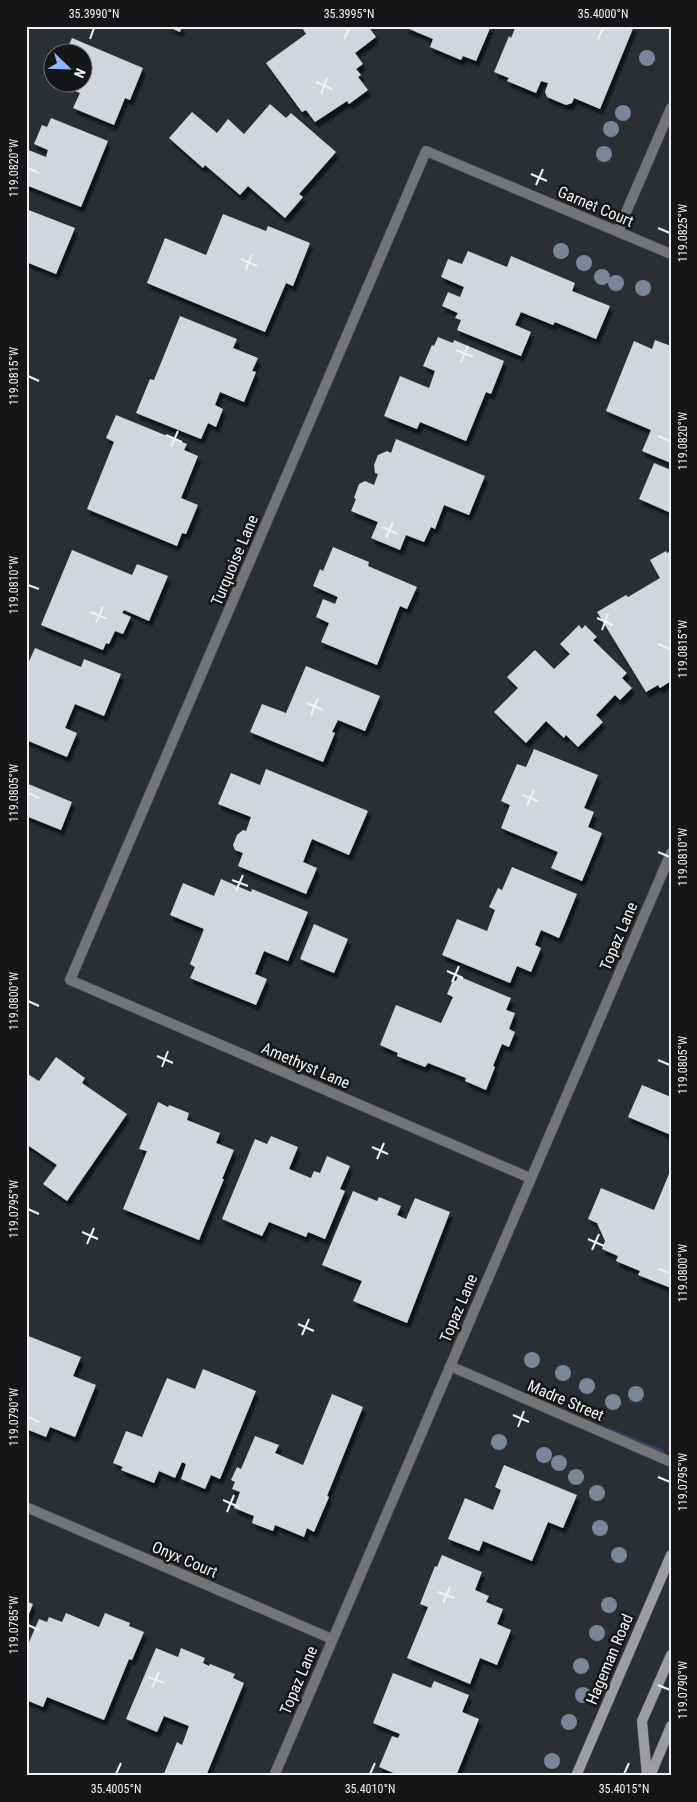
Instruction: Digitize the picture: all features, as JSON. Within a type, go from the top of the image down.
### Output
[{"type":"main road","name":"Hageman Road","points":[[576,1776],[671,1555]]},
{"type":"main road","points":[[648,1776],[642,1722],[671,1655]]},
{"type":"main road","points":[[648,1776],[671,1726]]},
{"type":"street","points":[[618,231],[671,108]]},
{"type":"street","name":"Garnet Court","points":[[426,151],[671,254]]},
{"type":"street","name":"Turquoise Lane","points":[[70,980],[426,151]]},
{"type":"street","name":"Topaz Lane","points":[[274,1776],[671,853]]},
{"type":"street","name":"Amethyst Lane","points":[[70,980],[530,1178]]},
{"type":"street","name":"Madre Street","points":[[450,1366],[671,1462]]},
{"type":"street","name":"Onyx Court","points":[[26,1507],[332,1639]]},
{"type":"shaded area","points":[[609,1428],[664,1450],[663,1457],[659,1462],[604,1439],[602,1431]]},
{"type":"building","points":[[166,26],[182,26],[180,32]]},
{"type":"building","points":[[301,26],[368,26],[376,37],[355,53],[363,64],[356,69],[361,75],[358,77],[368,90],[349,104],[347,101],[315,122],[306,110],[302,112],[266,63],[306,34]]},
{"type":"building","points":[[402,26],[491,26],[476,61],[463,56],[461,60],[430,47],[433,39]]},
{"type":"building","points":[[516,26],[634,26],[600,109],[574,98],[572,103],[566,105],[547,97],[545,92],[548,83],[541,81],[536,93],[507,81],[509,78],[494,72],[509,36],[511,38]]},
{"type":"building","points":[[72,38],[81,42],[70,42]]},
{"type":"building","points":[[92,46],[143,68],[130,100],[125,98],[114,125],[73,108],[80,93],[78,92],[92,92]]},
{"type":"building","points":[[270,104],[286,118],[291,113],[336,152],[299,194],[303,197],[285,218],[248,186],[240,195],[205,165],[203,168],[169,138],[192,112],[217,133],[228,119],[244,134]]},
{"type":"building","points":[[51,118],[108,141],[81,207],[26,185],[26,149],[46,157],[48,150],[34,144],[42,125],[47,127]]},
{"type":"building","points":[[26,209],[75,228],[56,274],[26,262]]},
{"type":"building","points":[[223,214],[266,231],[268,226],[310,243],[293,286],[286,283],[265,332],[147,283],[165,238],[206,255]]},
{"type":"building","points":[[468,251],[507,267],[511,256],[575,283],[572,291],[610,306],[596,339],[555,322],[553,325],[521,312],[515,325],[531,332],[521,356],[457,330],[461,320],[455,318],[458,313],[442,306],[448,292],[460,297],[464,287],[441,277],[448,259],[462,264]]},
{"type":"building","points":[[180,316],[237,339],[233,348],[258,358],[252,371],[256,372],[244,402],[220,392],[215,405],[223,409],[216,427],[208,423],[201,439],[136,413],[150,379],[154,380]]},
{"type":"building","points":[[438,337],[453,343],[454,340],[504,361],[491,394],[486,392],[466,441],[420,422],[417,429],[384,416],[400,376],[429,388],[435,371],[423,366],[432,345],[434,346]]},
{"type":"building","points":[[655,340],[671,346],[671,463],[642,451],[651,430],[606,411],[634,341],[652,349]]},
{"type":"building","points":[[116,415],[187,444],[184,450],[198,456],[181,498],[198,505],[186,534],[182,533],[177,546],[87,509],[114,442],[106,438]]},
{"type":"building","points":[[396,439],[485,476],[469,515],[444,505],[435,529],[431,527],[424,542],[406,535],[400,550],[371,538],[378,522],[351,511],[359,484],[365,481],[374,485],[378,474],[375,473],[374,465],[378,455],[387,451],[391,453]]},
{"type":"building","points":[[654,463],[671,470],[671,513],[639,499]]},
{"type":"building","points":[[333,547],[369,562],[368,566],[417,587],[407,609],[400,606],[377,665],[321,642],[329,623],[316,617],[323,599],[335,604],[338,597],[313,586],[320,569],[323,571]]},
{"type":"building","points":[[72,550],[132,575],[137,564],[168,576],[149,621],[124,610],[122,613],[131,617],[123,634],[115,631],[109,644],[106,643],[103,650],[41,625]]},
{"type":"building","points":[[666,551],[667,553],[671,551],[671,681],[660,688],[658,685],[646,692],[597,612],[626,595],[628,597],[660,578],[650,560]]},
{"type":"building","points":[[579,625],[582,629],[585,625],[597,637],[593,640],[627,673],[622,678],[632,688],[620,700],[615,695],[596,715],[603,722],[578,747],[566,735],[564,738],[546,721],[526,743],[494,712],[518,688],[507,677],[535,650],[554,669],[570,654],[560,644]]},
{"type":"building","points":[[35,648],[81,667],[84,659],[121,674],[104,716],[75,704],[65,728],[77,733],[67,757],[26,740],[26,668]]},
{"type":"building","points":[[306,666],[380,696],[365,731],[338,720],[332,732],[335,733],[323,762],[250,732],[262,704],[286,713]]},
{"type":"building","points":[[534,749],[598,775],[584,808],[594,812],[588,827],[602,833],[582,881],[551,868],[558,852],[501,828],[510,805],[501,801],[517,764],[526,767]]},
{"type":"building","points":[[266,769],[368,811],[349,855],[312,839],[303,862],[317,868],[306,894],[238,866],[243,853],[235,850],[233,845],[237,835],[243,830],[246,831],[251,817],[218,804],[231,773],[260,785]]},
{"type":"building","points":[[26,783],[72,802],[61,830],[26,816]]},
{"type":"building","points":[[512,867],[577,894],[559,938],[541,930],[535,945],[541,948],[531,972],[517,966],[510,983],[442,955],[457,919],[487,931],[495,910],[489,907],[498,888],[502,890]]},
{"type":"building","points":[[221,879],[251,892],[252,889],[308,912],[288,961],[264,951],[255,974],[267,979],[256,1005],[190,978],[195,967],[190,964],[204,929],[170,915],[183,883],[214,896]]},
{"type":"building","points":[[314,924],[348,939],[334,973],[300,959]]},
{"type":"building","points":[[458,976],[511,998],[506,1010],[515,1013],[509,1029],[515,1032],[509,1047],[502,1044],[486,1090],[465,1081],[466,1078],[428,1063],[425,1067],[397,1056],[398,1053],[380,1045],[396,1005],[441,1023],[453,997],[447,994],[453,980],[456,981]]},
{"type":"building","points":[[56,1057],[85,1078],[82,1083],[127,1114],[67,1201],[43,1184],[57,1165],[26,1144],[26,1073],[39,1081]]},
{"type":"building","points":[[642,1085],[671,1097],[671,1135],[628,1117]]},
{"type":"building","points":[[158,1102],[189,1113],[187,1120],[220,1133],[216,1143],[234,1150],[199,1240],[123,1209],[147,1151],[139,1149]]},
{"type":"building","points":[[271,1136],[298,1147],[289,1169],[311,1178],[314,1171],[320,1173],[327,1156],[350,1166],[340,1189],[345,1191],[325,1239],[308,1232],[306,1237],[269,1222],[262,1236],[222,1219],[255,1139],[267,1144]]},
{"type":"building","points":[[671,1169],[671,1288],[638,1275],[640,1271],[616,1261],[618,1256],[602,1249],[605,1241],[597,1223],[588,1219],[601,1188],[654,1210]]},
{"type":"building","points":[[353,1191],[377,1201],[379,1197],[401,1206],[397,1215],[406,1219],[415,1198],[450,1212],[407,1323],[353,1301],[362,1281],[322,1265]]},
{"type":"building","points":[[26,1335],[81,1357],[73,1376],[96,1385],[75,1437],[50,1427],[46,1437],[26,1429]]},
{"type":"building","points":[[203,1369],[256,1391],[220,1479],[211,1475],[205,1489],[181,1479],[186,1464],[182,1462],[175,1478],[159,1471],[154,1483],[121,1470],[123,1467],[113,1463],[126,1431],[142,1437],[167,1378],[195,1389]]},
{"type":"building","points":[[332,1394],[363,1407],[314,1532],[307,1528],[304,1537],[275,1525],[273,1531],[252,1523],[254,1516],[234,1508],[240,1492],[232,1489],[235,1482],[231,1480],[237,1467],[241,1469],[255,1436],[279,1445],[275,1453],[303,1465]]},
{"type":"building","points":[[504,1465],[577,1495],[563,1528],[548,1522],[532,1561],[483,1541],[479,1551],[448,1539],[465,1498],[493,1510],[501,1490],[495,1487]]},
{"type":"building","points":[[442,1555],[482,1572],[475,1590],[489,1596],[486,1602],[503,1609],[497,1624],[511,1630],[497,1665],[480,1658],[470,1684],[407,1658],[428,1607],[420,1604],[435,1566],[437,1567]]},
{"type":"building","points":[[26,1601],[33,1604],[26,1621]]},
{"type":"building","points":[[66,1613],[99,1627],[105,1613],[130,1623],[129,1626],[144,1632],[132,1660],[129,1659],[104,1720],[47,1697],[43,1707],[26,1700],[26,1649],[39,1619],[47,1622],[49,1617],[62,1622]]},
{"type":"building","points":[[156,1648],[178,1657],[181,1648],[205,1658],[203,1663],[209,1666],[210,1664],[235,1674],[233,1678],[244,1683],[206,1776],[163,1776],[177,1742],[182,1745],[189,1726],[164,1716],[157,1732],[126,1719]]},
{"type":"building","points":[[393,1673],[431,1688],[434,1681],[469,1695],[462,1712],[479,1719],[456,1776],[401,1776],[379,1767],[392,1736],[398,1738],[400,1734],[373,1723]]}]
